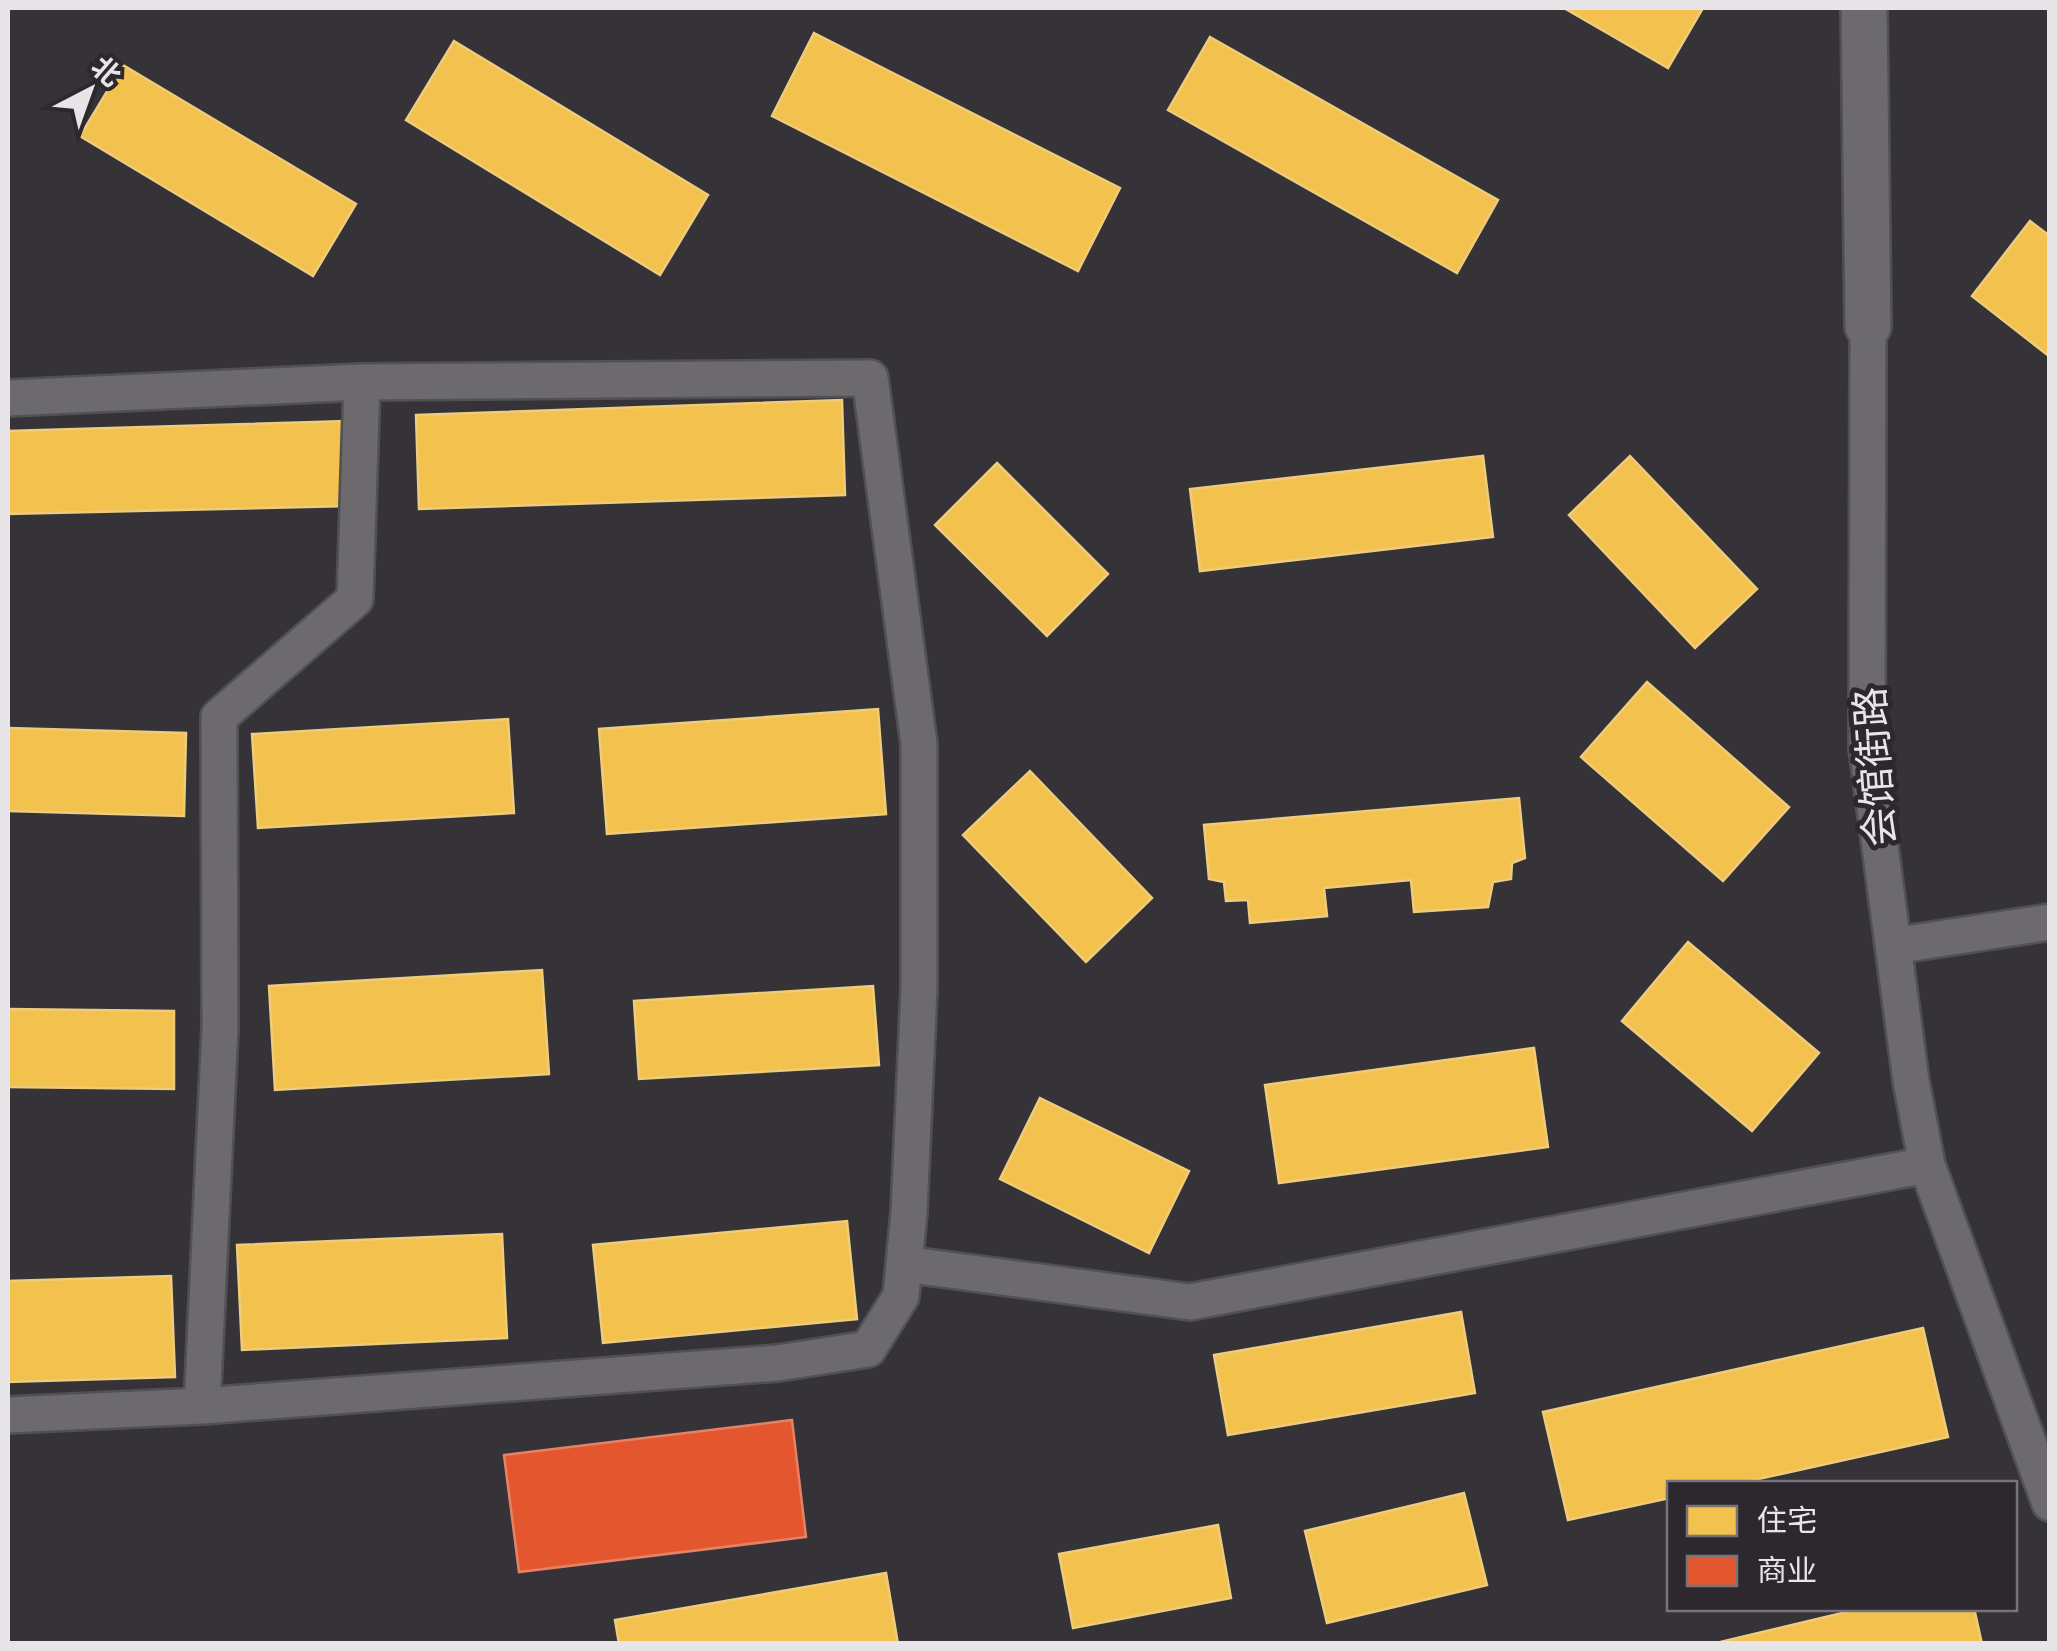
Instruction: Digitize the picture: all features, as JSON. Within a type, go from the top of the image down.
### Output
[{"type":"street","name":"会馆街路","points":[[1864,8],[1867,748],[1911,1082],[1928,1165],[2050,1502]]},
{"type":"street","points":[[8,398],[362,382],[870,378],[919,744],[919,989],[909,1212],[901,1296],[868,1349],[778,1363],[202,1406],[8,1415]]},
{"type":"street","points":[[202,1406],[220,1028],[219,717],[355,598],[362,382]]},
{"type":"street","points":[[1893,946],[2050,922]]},
{"type":"street","points":[[904,1264],[1190,1302],[1928,1165]]},
{"type":"building: 住宅","points":[[1564,8],[1703,8],[1668,68]]},
{"type":"building: 住宅","points":[[814,33],[1120,188],[1078,271],[772,116]]},
{"type":"building: 住宅","points":[[1210,37],[1498,200],[1457,273],[1168,110]]},
{"type":"building: 住宅","points":[[454,41],[708,195],[660,275],[406,120]]},
{"type":"building: 住宅","points":[[123,65],[356,204],[313,276],[80,136]]},
{"type":"building: 住宅","points":[[2030,221],[2050,236],[2050,357],[1972,296]]},
{"type":"building: 住宅","points":[[842,400],[845,495],[419,509],[416,415]]},
{"type":"building: 住宅","points":[[347,421],[349,506],[8,514],[8,431]]},
{"type":"building: 住宅","points":[[1483,456],[1493,537],[1200,571],[1190,489]]},
{"type":"building: 住宅","points":[[1630,456],[1757,589],[1695,648],[1569,515]]},
{"type":"building: 住宅","points":[[997,463],[1108,574],[1047,636],[935,525]]},
{"type":"building: 住宅","points":[[1647,682],[1789,807],[1723,881],[1581,757]]},
{"type":"building: 住宅","points":[[878,709],[886,814],[607,834],[599,729]]},
{"type":"building: 住宅","points":[[508,719],[514,813],[258,828],[252,734]]},
{"type":"building: 住宅","points":[[8,728],[186,733],[184,816],[8,811]]},
{"type":"building: 住宅","points":[[1030,771],[1152,898],[1086,962],[963,835]]},
{"type":"building: 住宅","points":[[1519,798],[1525,858],[1512,863],[1511,879],[1493,882],[1488,907],[1414,912],[1411,880],[1324,888],[1327,916],[1250,923],[1248,900],[1226,901],[1224,882],[1209,879],[1204,825]]},
{"type":"building: 住宅","points":[[1688,942],[1819,1053],[1752,1131],[1622,1021]]},
{"type":"building: 住宅","points":[[542,970],[549,1074],[275,1090],[269,986]]},
{"type":"building: 住宅","points":[[873,986],[879,1065],[639,1079],[634,1001]]},
{"type":"building: 住宅","points":[[8,1009],[174,1011],[174,1089],[8,1087]]},
{"type":"building: 住宅","points":[[1534,1048],[1548,1147],[1279,1183],[1265,1085]]},
{"type":"building: 住宅","points":[[1040,1098],[1189,1171],[1149,1253],[1000,1179]]},
{"type":"building: 住宅","points":[[847,1221],[857,1319],[603,1343],[593,1245]]},
{"type":"building: 住宅","points":[[502,1234],[507,1338],[242,1350],[237,1245]]},
{"type":"building: 住宅","points":[[171,1276],[175,1377],[8,1382],[8,1281]]},
{"type":"building: 住宅","points":[[1461,1312],[1475,1393],[1228,1435],[1214,1355]]},
{"type":"building: 住宅","points":[[1923,1328],[1948,1437],[1750,1481],[1667,1481],[1667,1499],[1568,1520],[1543,1412]]},
{"type":"building: 住宅","points":[[1464,1493],[1487,1585],[1327,1623],[1305,1531]]},
{"type":"building: 住宅","points":[[1218,1525],[1231,1598],[1073,1628],[1059,1554]]},
{"type":"building: 住宅","points":[[886,1573],[898,1644],[619,1644],[615,1620]]},
{"type":"building: 住宅","points":[[1850,1611],[1975,1611],[1982,1644],[1712,1644]]},
{"type":"building: 商业","points":[[792,1420],[806,1537],[519,1572],[504,1455]]}]
